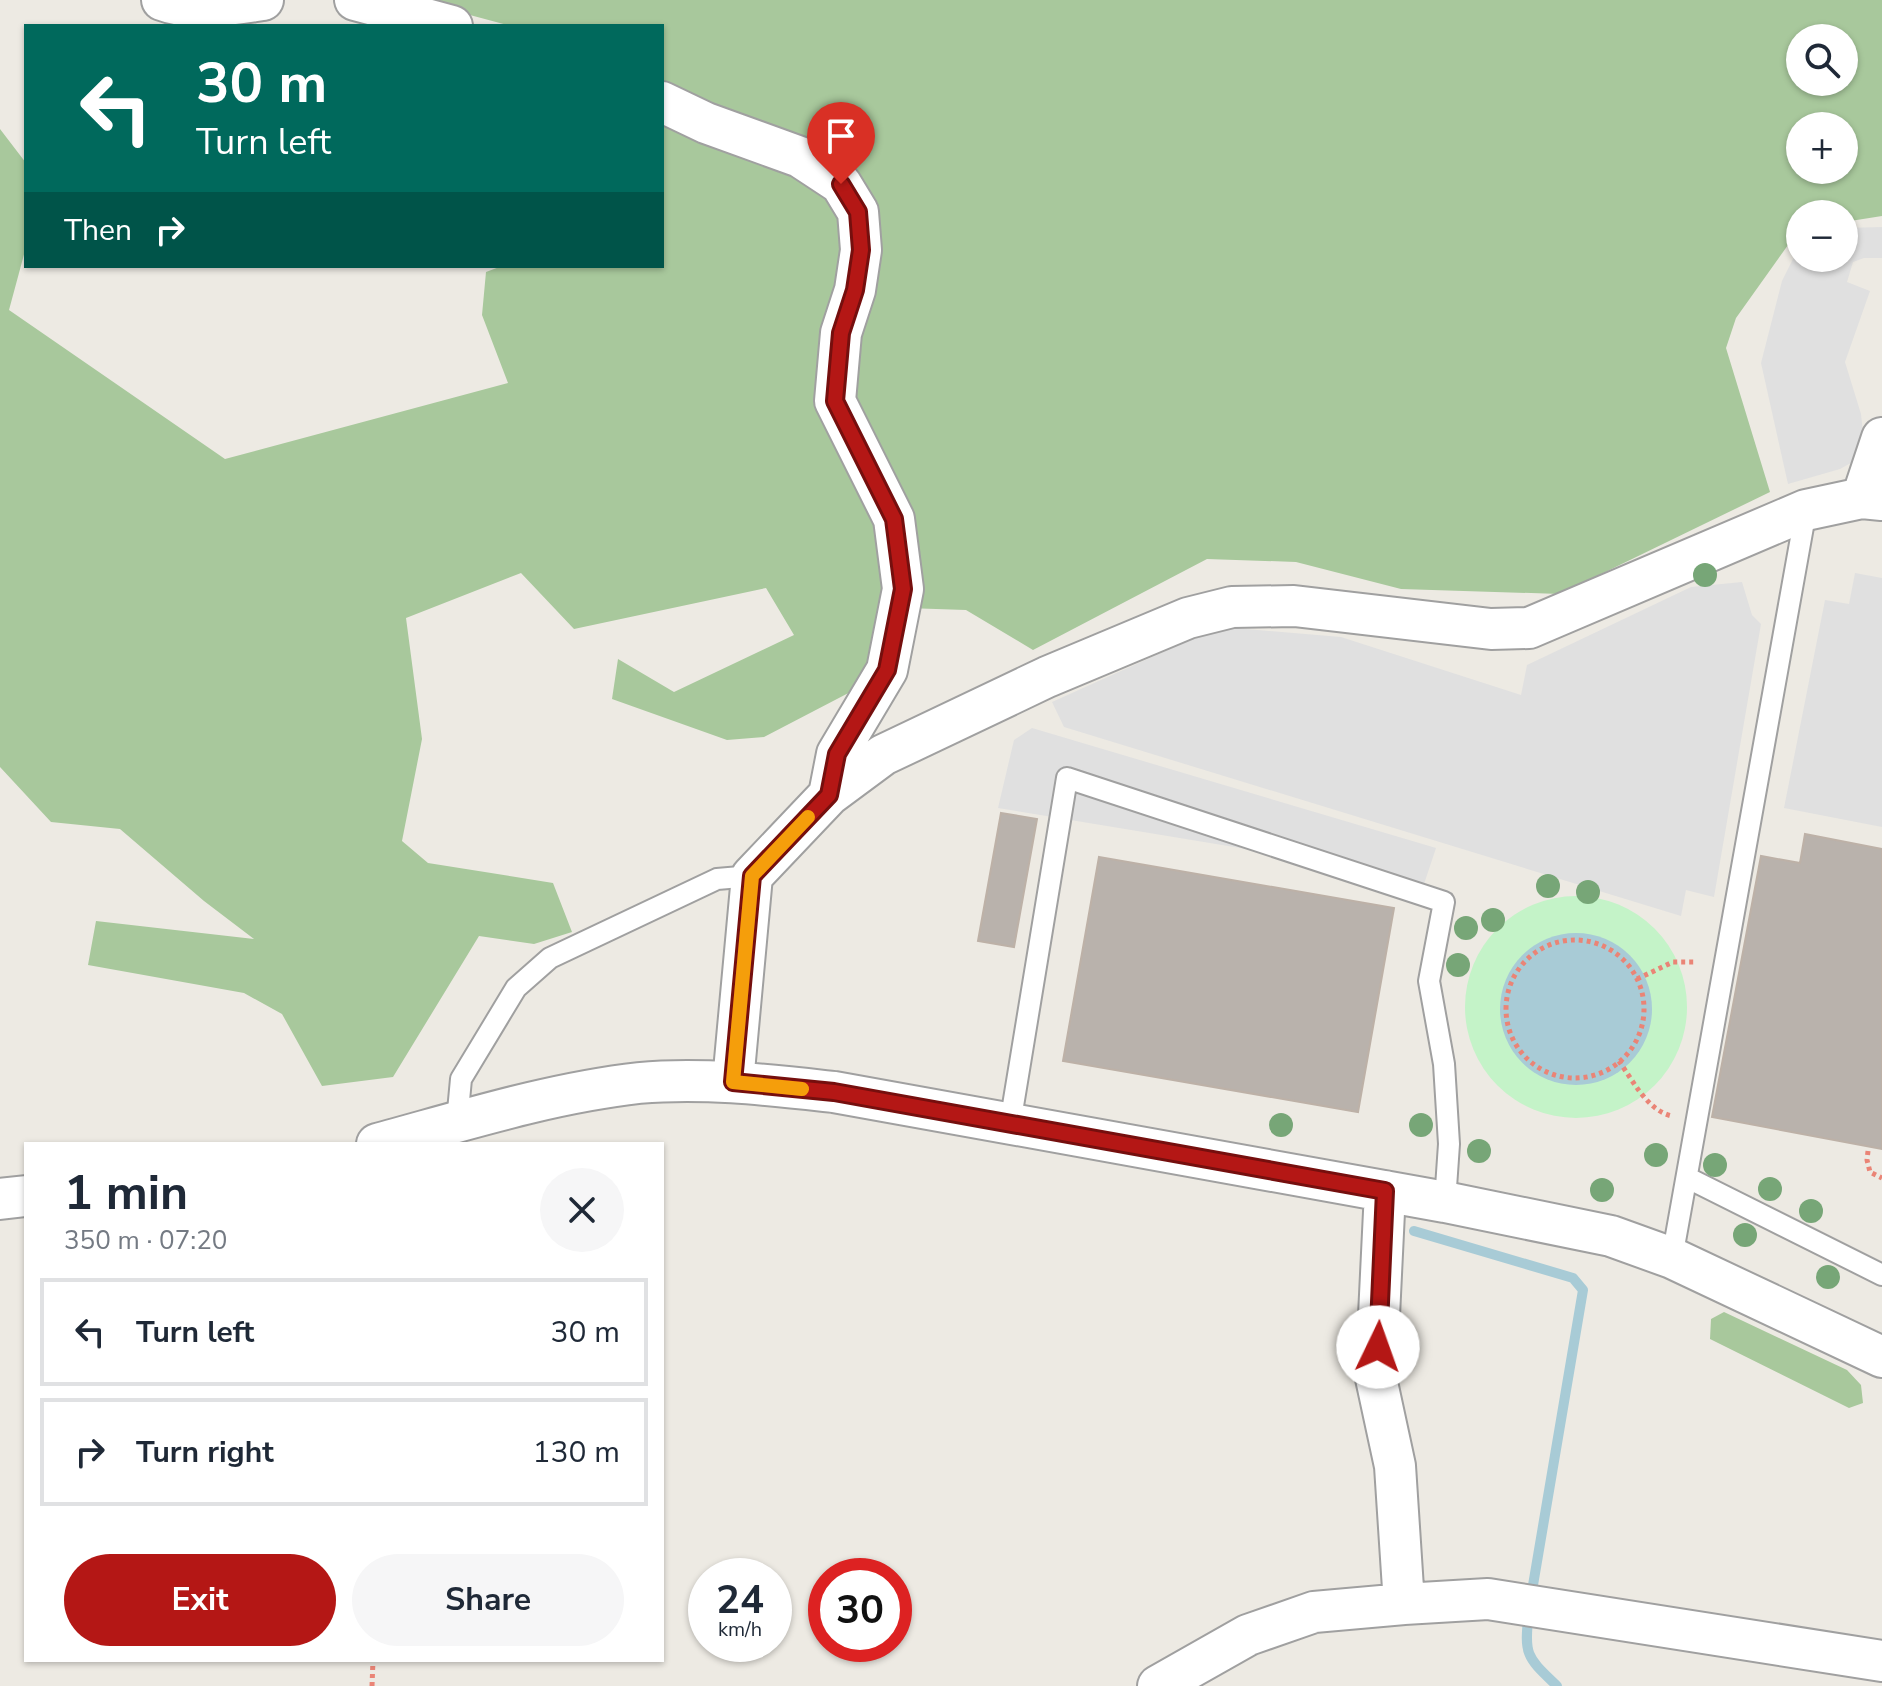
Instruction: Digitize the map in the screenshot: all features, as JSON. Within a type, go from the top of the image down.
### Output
[{"type":"street","points":[[162,0],[174,4],[222,6],[263,0]]},
{"type":"street","points":[[355,0],[445,24]]},
{"type":"street","points":[[664,103],[706,123],[800,157],[841,184],[858,212],[861,250],[855,290],[841,333],[835,401],[894,519],[903,589],[887,670],[837,754],[829,795]]},
{"type":"street","points":[[733,1082],[752,876],[829,795],[883,755],[1047,677],[1188,618],[1232,607],[1294,606],[1491,629],[1529,628],[1806,510],[1872,499],[1882,438]]},
{"type":"street","points":[[384,1142],[583,1092],[640,1083],[733,1082],[834,1092],[1445,1202],[1611,1236],[1672,1258],[1882,1357]]},
{"type":"street","points":[[1385,1191],[1376,1378],[1395,1466],[1404,1604]]},
{"type":"street","points":[[0,1199],[24,1196]]},
{"type":"street","points":[[1158,1686],[1248,1635],[1314,1612],[1488,1599],[1882,1661]]},
{"type":"lane","points":[[1672,1258],[1806,510]]},
{"type":"lane","points":[[1010,1124],[1067,778],[1444,902],[1429,981],[1444,1064],[1449,1144],[1445,1202]]},
{"type":"lane","points":[[457,1122],[461,1079],[516,988],[550,958],[717,879],[752,876]]},
{"type":"lane","points":[[1688,1178],[1882,1275]]},
{"type":"path","points":[[1575,939],[1599,944],[1618,954],[1633,970],[1642,990],[1644,1012],[1640,1033],[1629,1052],[1619,1061],[1593,1076],[1571,1078],[1550,1074],[1529,1061],[1514,1042],[1506,1019],[1506,996],[1515,973],[1530,955],[1551,943],[1575,939]]},
{"type":"path","points":[[1637,979],[1673,962]]},
{"type":"path","points":[[1619,1061],[1641,1093]]},
{"type":"path","points":[[1868,1151],[1870,1172],[1882,1178]]},
{"type":"path","points":[[372,1686],[373,1662]]},
{"type":"green space","points":[[414,0],[1882,0],[1882,216],[1858,220],[1858,200],[1786,200],[1786,248],[1736,318],[1726,348],[1770,492],[1560,594],[1401,589],[1296,562],[1207,559],[1033,650],[966,610],[906,608],[860,687],[764,737],[727,740],[612,699],[618,659],[674,692],[794,635],[766,588],[574,629],[521,573],[406,618],[422,739],[402,841],[428,863],[553,883],[572,932],[534,944],[479,936],[393,1077],[322,1086],[282,1014],[244,993],[88,965],[96,921],[254,939],[120,829],[51,822],[0,767],[0,129],[24,160],[24,254],[9,310],[225,459],[508,383],[482,315],[486,272],[497,268],[664,268],[664,24],[504,24]]},
{"type":"green space","points":[[1576,896],[1619,904],[1655,928],[1679,964],[1687,1007],[1679,1050],[1655,1086],[1619,1110],[1576,1118],[1533,1110],[1497,1086],[1473,1050],[1465,1007],[1473,964],[1497,928],[1533,904]]},
{"type":"green space","points":[[1724,1312],[1847,1370],[1861,1385],[1863,1403],[1849,1408],[1710,1339],[1711,1319]]},
{"type":"shaded area","points":[[1882,227],[1882,258],[1858,260],[1858,228]]},
{"type":"shaded area","points":[[1786,272],[1850,272],[1847,282],[1870,291],[1845,362],[1861,414],[1864,442],[1858,459],[1840,469],[1788,484],[1761,363]]},
{"type":"shaded area","points":[[1855,573],[1882,578],[1882,827],[1784,808],[1825,600],[1849,604]]},
{"type":"shaded area","points":[[1742,582],[1752,615],[1761,624],[1714,897],[1686,890],[1681,916],[1064,727],[1052,702],[1192,639],[1235,628],[1341,637],[1521,695],[1527,665],[1691,587]]},
{"type":"shaded area","points":[[1032,728],[1436,848],[1418,902],[1283,855],[998,808],[1014,740]]},
{"type":"water","points":[[1576,933],[1605,939],[1630,955],[1646,980],[1652,1009],[1646,1038],[1630,1063],[1605,1079],[1576,1085],[1547,1079],[1522,1063],[1506,1038],[1500,1009],[1506,980],[1522,955],[1547,939]]},
{"type":"building","points":[[1001,813],[1037,819],[1014,947],[978,941]]},
{"type":"building","points":[[1805,834],[1882,849],[1882,1149],[1712,1117],[1761,856],[1800,863]]},
{"type":"building","points":[[1099,857],[1394,908],[1358,1112],[1063,1061]]},
{"type":"waterway","points":[[1414,1231],[1573,1278],[1583,1290],[1531,1597]]},
{"type":"waterway","points":[[1529,1613],[1527,1639],[1530,1655],[1557,1686]]},
{"type":"slow traffic","points":[[802,1089],[733,1082],[752,876],[808,817]]},
{"type":"route","points":[[841,184],[858,212],[861,250],[855,290],[841,333],[835,401],[894,519],[903,589],[887,670],[837,754],[829,795],[752,876],[733,1082],[834,1092],[1385,1191],[1378,1347]]}]
